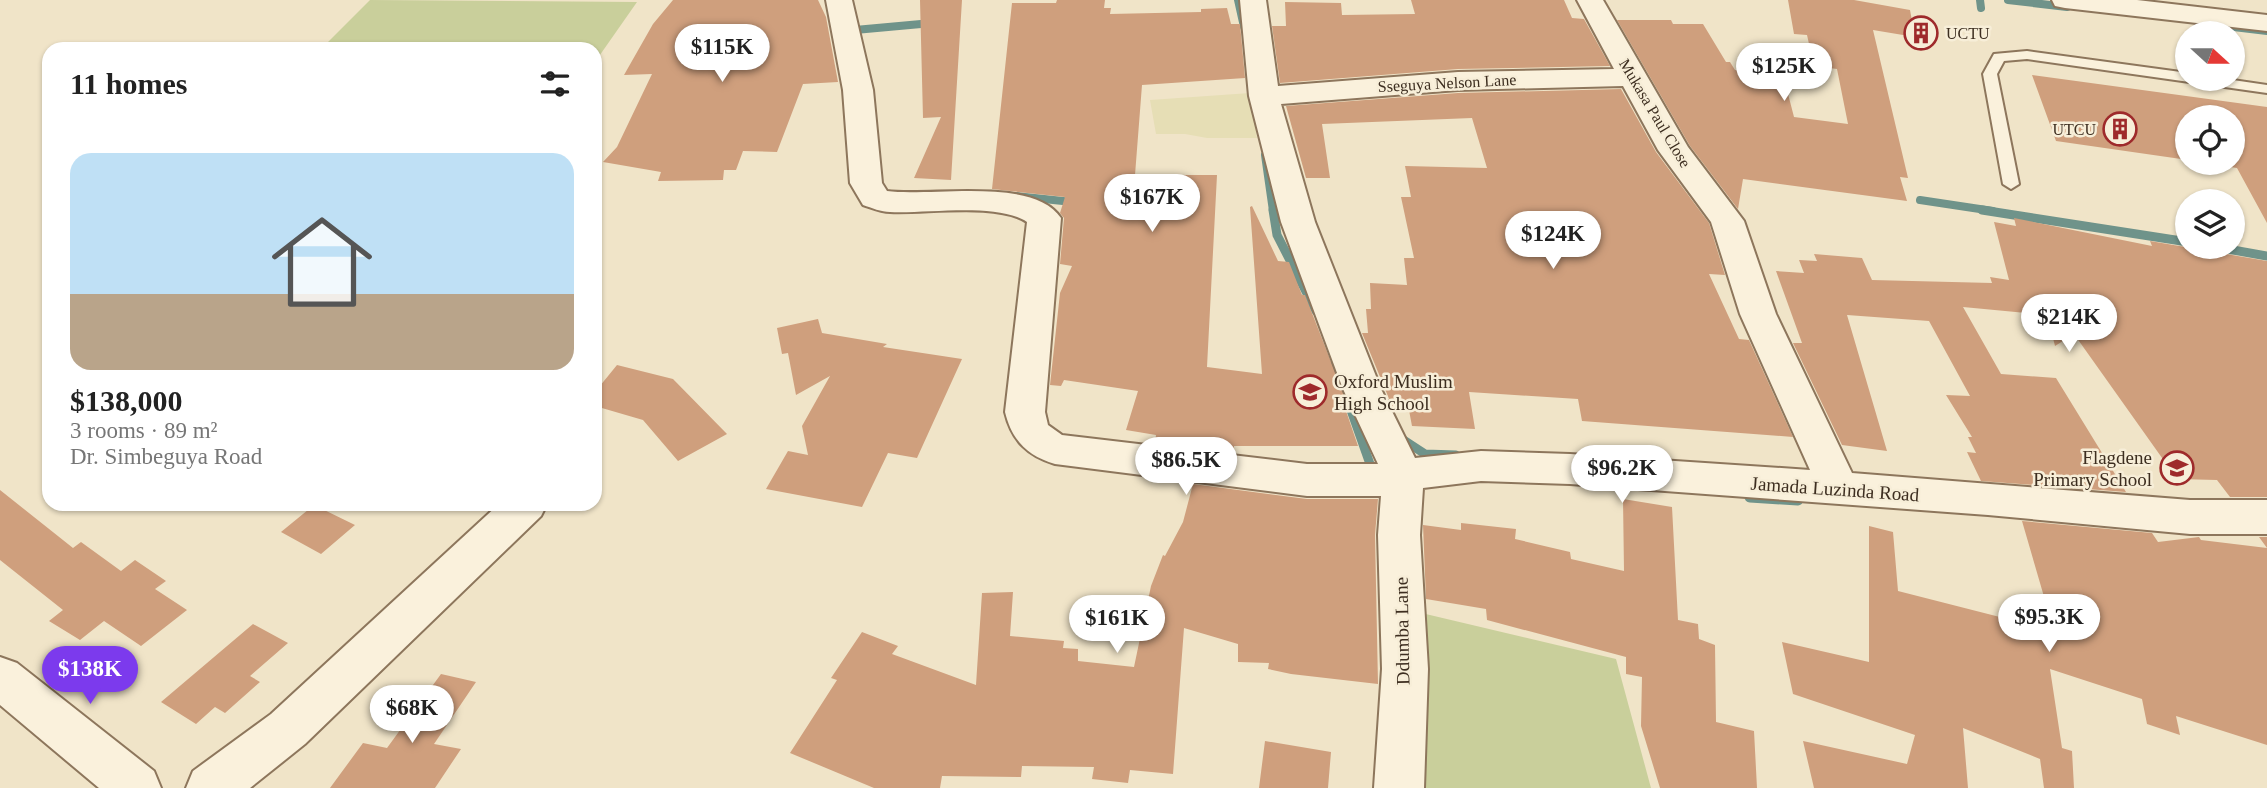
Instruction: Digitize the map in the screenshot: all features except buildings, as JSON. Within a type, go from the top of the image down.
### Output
[{"type":"street","name":"Jamada Luzinda Road","points":[[839,0],[858,90],[866,183],[870,193],[875,198],[888,201],[961,200],[1026,206],[1044,218],[1025,412],[1028,431],[1039,442],[1072,453],[1307,480],[1381,480],[1482,466],[1570,469],[1988,499],[2190,517],[2267,517]]},
{"type":"street","points":[[1253,0],[1264,96],[1298,222],[1362,389],[1403,475]]},
{"type":"street","name":"Mukasa Paul Close","points":[[1590,0],[1674,150],[1727,221],[1758,314],[1839,490]]},
{"type":"street","points":[[2069,0],[2129,4],[2267,23]]},
{"type":"street","name":"Sseguya Nelson Lane","points":[[1264,96],[1458,81],[1631,77]]},
{"type":"street","name":"Ddumba Lane","points":[[1399,788],[1405,669],[1399,535],[1403,475]]},
{"type":"street","points":[[211,788],[288,729],[519,511]]},
{"type":"street","points":[[0,677],[136,788]]},
{"type":"lane","points":[[2011,184],[1990,74],[1999,57],[2028,55],[2175,76]]},
{"type":"lane","points":[[2245,86],[2267,89]]},
{"type":"shaded area","points":[[1250,93],[1257,138],[1156,134],[1150,100]]},
{"type":"green space","points":[[370,0],[637,2],[602,52],[602,42],[328,42]]},
{"type":"green space","points":[[1413,611],[1616,659],[1651,788],[1411,788]]},
{"type":"waterway","points":[[1238,0],[1244,27]]},
{"type":"waterway","points":[[1980,0],[1981,8]]},
{"type":"waterway","points":[[2008,0],[2067,7]]},
{"type":"waterway","points":[[855,30],[921,24]]},
{"type":"waterway","points":[[2245,28],[2267,31]]},
{"type":"waterway","points":[[1265,155],[1273,211]]},
{"type":"waterway","points":[[1015,196],[1063,201]]},
{"type":"waterway","points":[[1920,200],[1993,211]]},
{"type":"waterway","points":[[1273,210],[1277,235],[1316,311]]},
{"type":"waterway","points":[[1982,210],[2175,240]]},
{"type":"waterway","points":[[2245,252],[2267,256]]},
{"type":"waterway","points":[[1335,365],[1370,464]]},
{"type":"waterway","points":[[1399,437],[1425,454],[1456,455]]},
{"type":"waterway","points":[[1750,497],[1798,500]]},
{"type":"place","name":"UCTU","points":[[1921,33]]},
{"type":"place","name":"UTCU","points":[[2120,129]]},
{"type":"place","name":"Oxford Muslim High School","points":[[1310,392]]},
{"type":"place","name":"Flagdene Primary School","points":[[2177,468]]}]
